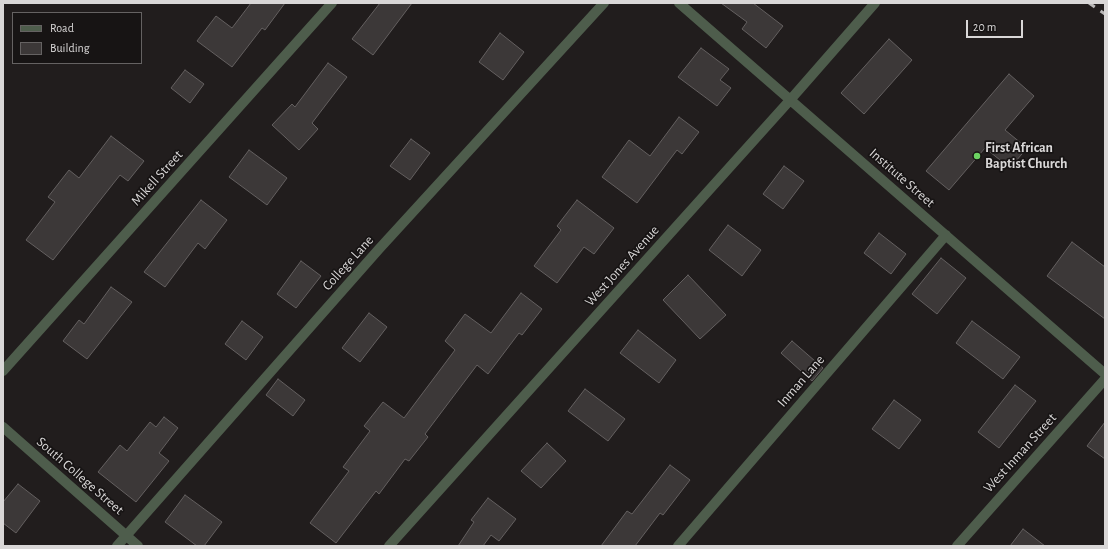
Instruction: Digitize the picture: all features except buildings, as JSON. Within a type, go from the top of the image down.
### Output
[{"type":"street","name":"Mikell Street","points":[[3,371],[332,3]]},
{"type":"street","name":"College Lane","points":[[117,546],[379,249],[604,3]]},
{"type":"street","name":"Institute Street","points":[[679,3],[1105,374]]},
{"type":"street","name":"West Jones Avenue","points":[[389,546],[791,99],[875,3]]},
{"type":"street","name":"Inman Lane","points":[[678,546],[946,235]]},
{"type":"street","name":"West Inman Street","points":[[957,546],[1105,379]]},
{"type":"street","name":"South College Street","points":[[3,427],[138,546]]},
{"type":"railway","points":[[1089,3],[1105,14]]},
{"type":"place","name":"First African Baptist Church","points":[[977,156]]}]
